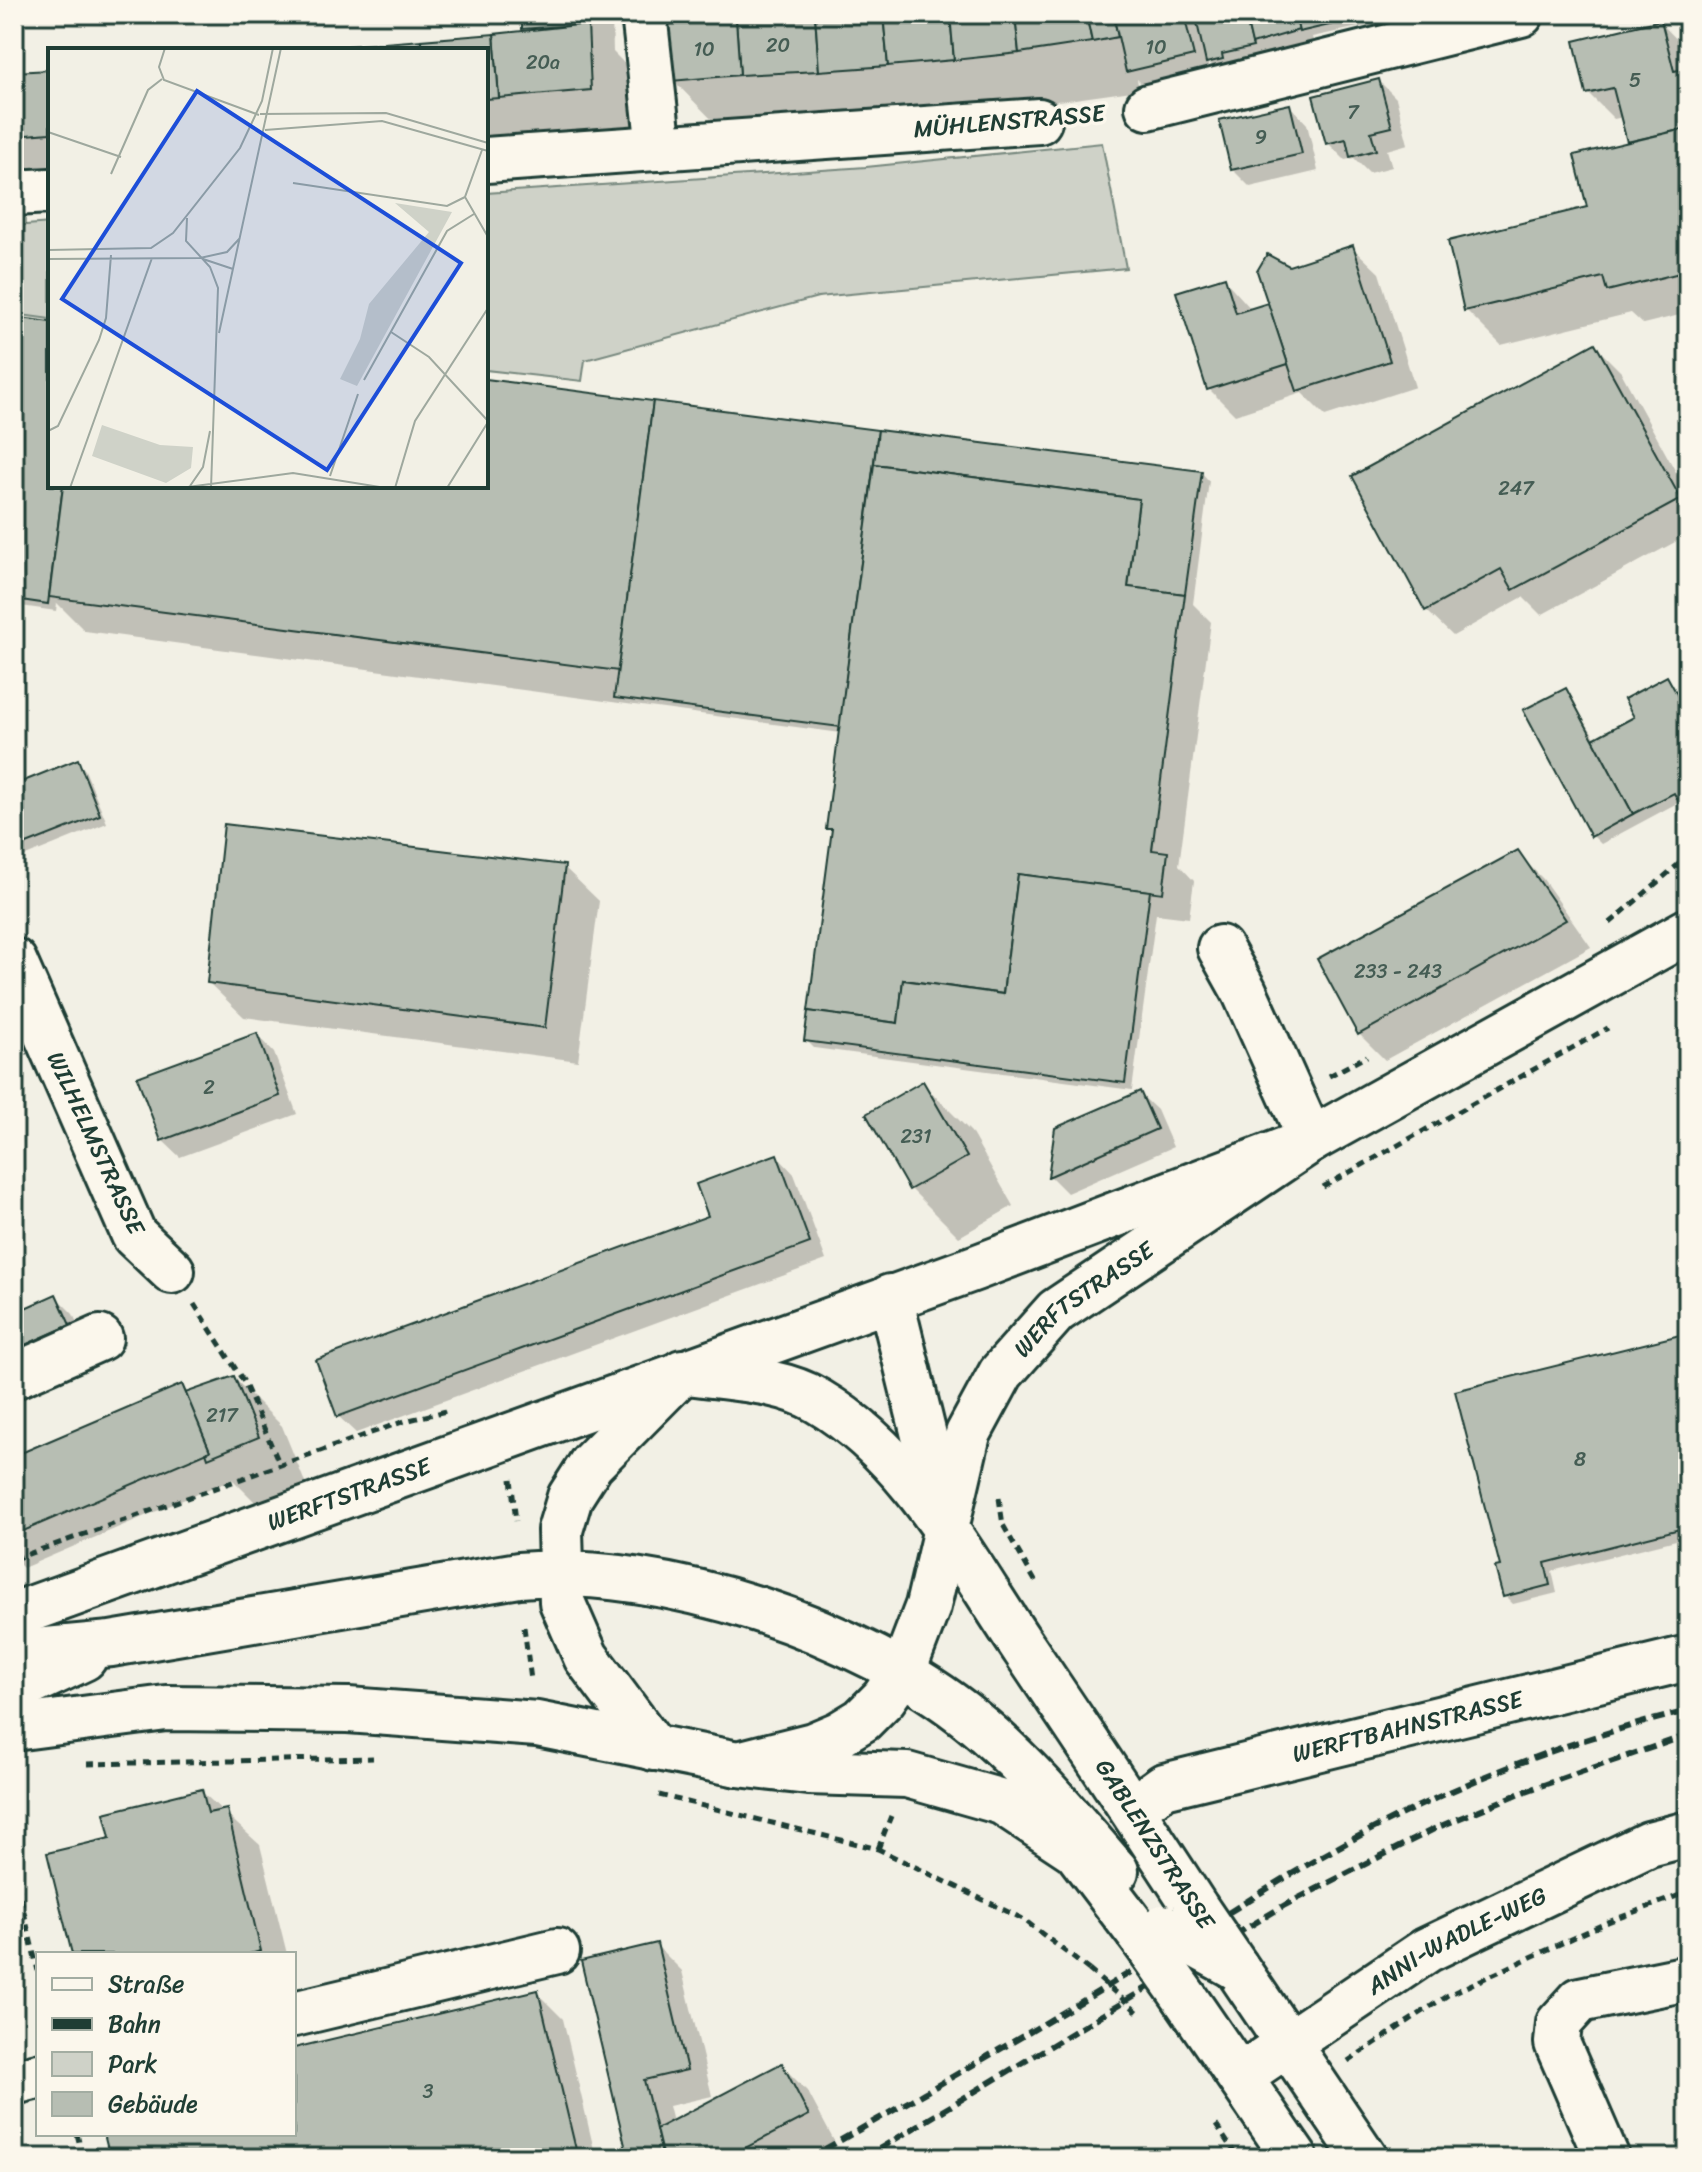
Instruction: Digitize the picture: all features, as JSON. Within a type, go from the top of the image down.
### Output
[{"type":"main road","points":[[644,14],[659,148]]},
{"type":"main road","points":[[1148,107],[1521,14]]},
{"type":"main road","name":"MÜHLENSTRASSE","points":[[488,160],[1039,121]]},
{"type":"main road","points":[[14,193],[48,191]]},
{"type":"main road","name":"WERFTSTRASSE","points":[[738,1764],[813,1745],[839,1734],[862,1720],[884,1698],[903,1671],[928,1606],[968,1434],[1001,1373],[1056,1311],[1311,1140],[1688,931]]},
{"type":"main road","points":[[1220,948],[1293,1095],[1311,1140]]},
{"type":"main road","name":"WILHELMSTRASSE","points":[[14,961],[134,1235],[172,1271]]},
{"type":"main road","name":"WERFTSTRASSE","points":[[14,1615],[890,1297],[1311,1140]]},
{"type":"main road","name":"WERFTSTRASSE","points":[[890,1297],[947,1529]]},
{"type":"main road","points":[[14,1376],[100,1338]]},
{"type":"main road","points":[[654,1748],[586,1657],[562,1602],[560,1530],[570,1497],[591,1464],[682,1372]]},
{"type":"main road","name":"WERFTSTRASSE","points":[[682,1372],[764,1383],[814,1398],[856,1425],[947,1529]]},
{"type":"main road","name":"GABLENZSTRASSE","points":[[947,1529],[1132,1809],[1185,1998],[1295,2158]]},
{"type":"main road","points":[[14,1653],[111,1644],[456,1583],[561,1572],[635,1581],[725,1599],[817,1631],[903,1671],[972,1721],[1058,1802],[1167,1925]]},
{"type":"main road","points":[[14,1639],[111,1644]]},
{"type":"main road","points":[[14,1691],[111,1644]]},
{"type":"main road","name":"WERFTBAHNSTRASSE","points":[[1132,1809],[1164,1786],[1688,1658]]},
{"type":"main road","name":"WERFTSTRASSE","points":[[14,1728],[166,1708],[348,1710],[537,1724],[738,1764],[808,1772],[907,1775],[1002,1802],[1076,1851],[1167,1925]]},
{"type":"main road","name":"ANNI-WADLE-WEG","points":[[1240,2076],[1427,1950],[1649,1844],[1688,1834]]},
{"type":"main road","name":"GABLENZSTRASSE","points":[[1167,1925],[1236,1967],[1365,2158]]},
{"type":"main road","points":[[296,2014],[557,1951]]},
{"type":"main road","points":[[1607,2158],[1557,2043],[1559,2023],[1580,2000],[1688,1978]]},
{"type":"main road","points":[[14,2082],[36,2076]]},
{"type":"path","name":"MÜHLENSTRASSE","points":[[1039,121],[1148,107]]},
{"type":"path","points":[[1604,927],[1688,856]]},
{"type":"path","points":[[1319,1189],[1620,1022]]},
{"type":"path","points":[[1293,1095],[1375,1052]]},
{"type":"path","points":[[172,1271],[244,1382],[280,1465]]},
{"type":"path","points":[[14,1559],[280,1465],[451,1409]]},
{"type":"path","points":[[997,1482],[1003,1525],[1030,1573]]},
{"type":"path","points":[[83,1764],[386,1757]]},
{"type":"path","points":[[652,1794],[878,1849],[1023,1919],[1148,2020]]},
{"type":"path","points":[[14,1870],[36,1963]]},
{"type":"path","points":[[1315,2081],[1448,1995],[1608,1922],[1688,1892]]},
{"type":"path","points":[[1226,2140],[1265,2113]]},
{"type":"path","points":[[78,2136],[83,2158]]},
{"type":"green space","points":[[1102,143],[1126,268],[818,297],[585,360],[582,381],[488,370],[488,193],[866,167]]},
{"type":"green space","points":[[48,223],[48,319],[14,314],[14,226]]},
{"type":"building","points":[[522,14],[588,14],[588,24],[522,29]]},
{"type":"building","points":[[668,14],[729,14],[729,20],[668,24]]},
{"type":"building","points":[[763,14],[815,14],[819,71],[740,75],[736,20],[763,18]]},
{"type":"building","points":[[815,14],[883,14],[888,66],[819,71]]},
{"type":"building","points":[[883,14],[950,14],[954,60],[888,66]]},
{"type":"building","points":[[950,14],[1015,14],[1019,53],[954,60]]},
{"type":"building","points":[[1015,14],[1086,14],[1092,42],[1019,53]]},
{"type":"building","points":[[1086,14],[1113,14],[1118,37],[1092,42]]},
{"type":"building","points":[[1113,14],[1192,14],[1192,17],[1185,19],[1194,56],[1126,72]]},
{"type":"building","points":[[1195,14],[1245,14],[1253,47],[1222,54],[1223,59],[1206,63]]},
{"type":"building","points":[[1245,14],[1295,14],[1299,30],[1252,44]]},
{"type":"building","points":[[1295,14],[1377,14],[1299,32]]},
{"type":"building","points":[[736,20],[740,75],[671,81],[668,24]]},
{"type":"building","points":[[1661,20],[1674,71],[1688,68],[1688,128],[1627,142],[1613,88],[1586,94],[1574,41]]},
{"type":"building","points":[[588,24],[591,90],[499,98],[494,34]]},
{"type":"building","points":[[494,34],[499,98],[488,99],[488,48],[421,48],[421,40]]},
{"type":"building","points":[[421,40],[421,48],[348,46]]},
{"type":"building","points":[[48,70],[48,133],[14,136],[14,72]]},
{"type":"building","points":[[1379,79],[1392,127],[1371,132],[1376,150],[1350,157],[1346,139],[1326,144],[1313,96]]},
{"type":"building","points":[[1290,104],[1302,154],[1231,170],[1219,120]]},
{"type":"building","points":[[1688,128],[1688,271],[1607,291],[1603,277],[1464,311],[1448,241],[1587,207],[1574,155]]},
{"type":"building","points":[[1353,245],[1390,361],[1297,391],[1257,271],[1267,254],[1289,266]]},
{"type":"building","points":[[1225,277],[1236,313],[1268,303],[1288,364],[1207,390],[1176,292]]},
{"type":"building","points":[[14,317],[48,322],[48,488],[63,488],[48,604],[14,599]]},
{"type":"building","points":[[1595,343],[1681,499],[1513,590],[1501,569],[1425,611],[1352,476]]},
{"type":"building","points":[[488,379],[653,401],[618,671],[49,597],[63,488],[488,488]]},
{"type":"building","points":[[653,401],[878,430],[840,727],[614,698]]},
{"type":"building","points":[[878,430],[1202,471],[1185,594],[1128,587],[1139,499],[874,464]]},
{"type":"building","points":[[874,464],[1139,499],[1128,587],[1185,594],[1152,850],[1168,852],[1163,893],[1018,874],[1003,994],[903,980],[898,1023],[808,1011],[832,829],[826,829]]},
{"type":"building","points":[[1667,676],[1688,714],[1688,805],[1682,808],[1674,793],[1633,814],[1593,739],[1634,717],[1624,699]]},
{"type":"building","points":[[1566,688],[1633,814],[1591,837],[1523,710]]},
{"type":"building","points":[[78,759],[100,815],[14,849],[14,785]]},
{"type":"building","points":[[224,824],[565,865],[545,1028],[207,983]]},
{"type":"building","points":[[1518,850],[1566,920],[1358,1035],[1317,959]]},
{"type":"building","points":[[1018,874],[1150,891],[1125,1083],[804,1041],[808,1011],[898,1023],[903,980],[1003,994]]},
{"type":"building","points":[[257,1033],[280,1096],[161,1141],[137,1077]]},
{"type":"building","points":[[923,1081],[967,1157],[909,1190],[866,1114]]},
{"type":"building","points":[[1140,1091],[1157,1129],[1048,1177],[1055,1128]]},
{"type":"building","points":[[777,1154],[810,1243],[337,1417],[316,1360],[708,1216],[696,1184]]},
{"type":"building","points":[[56,1294],[70,1325],[14,1350],[14,1313]]},
{"type":"building","points":[[1688,1333],[1688,1527],[1545,1563],[1550,1585],[1503,1597],[1495,1567],[1500,1566],[1455,1391]]},
{"type":"building","points":[[234,1376],[259,1437],[208,1458],[206,1452],[210,1451],[185,1393]]},
{"type":"building","points":[[182,1384],[210,1451],[14,1535],[14,1456]]},
{"type":"building","points":[[202,1789],[208,1813],[227,1809],[261,1951],[72,1952],[47,1853],[110,1838],[104,1813]]},
{"type":"building","points":[[657,1943],[687,2070],[644,2080],[663,2158],[628,2158],[581,1961]]},
{"type":"building","points":[[538,1990],[578,2158],[110,2158],[104,2136],[296,2136],[296,2048]]},
{"type":"building","points":[[782,2063],[809,2115],[726,2158],[663,2158],[656,2129]]},
{"type":"railway","points":[[809,2158],[1080,2002],[1301,1869],[1387,1822],[1512,1766],[1599,1735],[1688,1711]]},
{"type":"railway","points":[[864,2158],[1285,1905],[1436,1828],[1523,1792],[1688,1735]]}]
